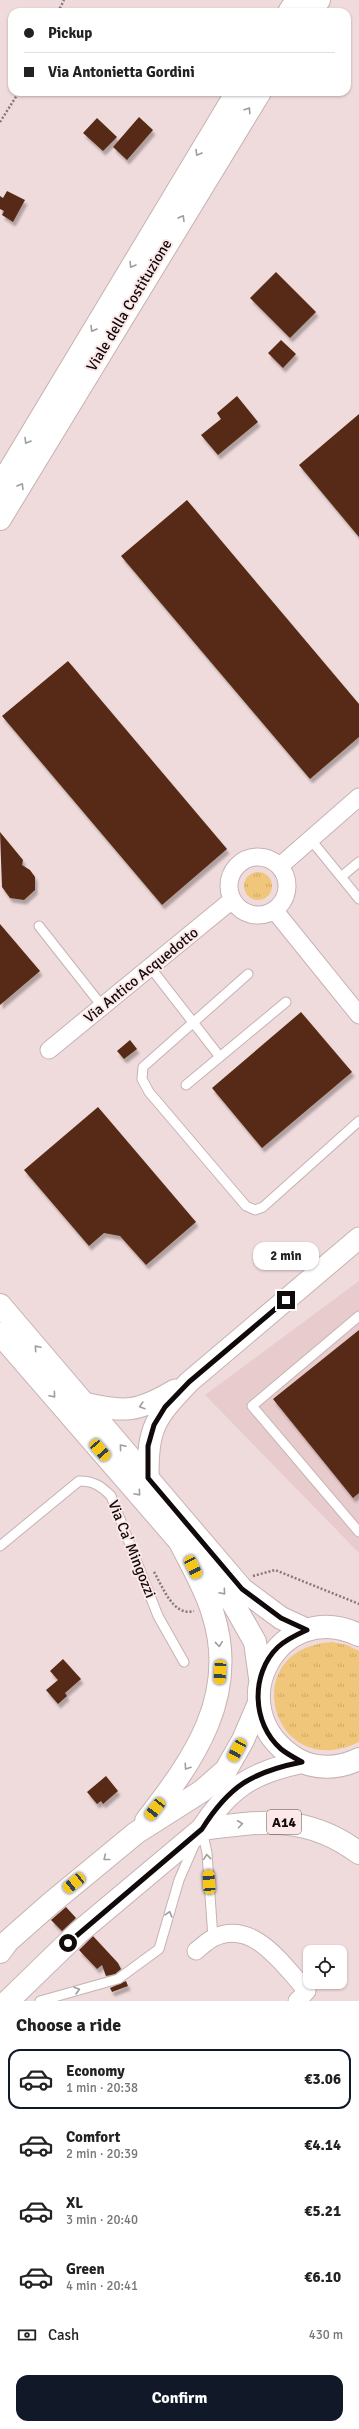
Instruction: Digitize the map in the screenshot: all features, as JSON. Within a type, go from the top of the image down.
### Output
[{"type":"main road","name":"Viale della Costituzione","points":[[0,486],[234,96]]},
{"type":"main road","name":"Viale della Costituzione","points":[[0,519],[258,96]]},
{"type":"main road","points":[[0,1305],[242,1589],[281,1618],[307,1630]]},
{"type":"main road","points":[[0,1334],[233,1603],[255,1642],[260,1678],[258,1705],[243,1740],[226,1770],[202,1791],[136,1833],[50,1904],[8,1941],[0,1952]]},
{"type":"main road","points":[[136,1833],[189,1763],[211,1719],[219,1685],[220,1658],[214,1615],[205,1591],[180,1542]]},
{"type":"main road","points":[[260,1678],[267,1662],[277,1648],[291,1637],[307,1630],[328,1627],[349,1630],[359,1635]]},
{"type":"main road","points":[[258,1705],[266,1729],[281,1749],[302,1762],[319,1767],[337,1767],[359,1759]]},
{"type":"main road","points":[[8,2001],[78,1933],[202,1829],[215,1808],[239,1784],[272,1768],[302,1762]]},
{"type":"main road","points":[[337,1767],[359,1779]]},
{"type":"main road","name":"A14","points":[[202,1829],[270,1821],[294,1823],[334,1837],[359,1853]]},
{"type":"street","points":[[280,866],[359,797]]},
{"type":"street","points":[[254,858],[264,858],[280,866],[288,885],[282,904],[275,911],[261,915],[246,913],[238,908],[232,900],[230,882],[232,873],[242,863],[254,858]]},
{"type":"street","name":"Via Antico Acquedotto","points":[[49,1050],[232,900]]},
{"type":"street","points":[[275,911],[359,1015]]},
{"type":"street","points":[[148,1478],[148,1446],[154,1425],[165,1407],[189,1382],[359,1238]]},
{"type":"street","points":[[84,1403],[120,1411],[140,1407],[159,1399],[189,1382]]},
{"type":"street","points":[[196,1951],[213,1938],[231,1932],[249,1935],[259,1941],[307,1991],[297,2001]]},
{"type":"lane","points":[[311,840],[359,900]]},
{"type":"lane","points":[[341,877],[359,862]]},
{"type":"lane","points":[[39,926],[102,1006]]},
{"type":"lane","points":[[150,967],[220,1058]]},
{"type":"lane","points":[[248,974],[143,1067],[142,1079],[149,1092],[246,1206],[255,1210],[263,1207],[359,1121]]},
{"type":"lane","points":[[186,1085],[286,1002]]},
{"type":"lane","points":[[359,1316],[252,1406],[359,1532]]},
{"type":"lane","name":"Via Ca' Mingozzi","points":[[2,1540],[79,1481],[90,1481],[102,1487],[111,1496],[158,1616],[184,1662]]},
{"type":"lane","points":[[202,1829],[207,1853],[213,1938]]},
{"type":"lane","points":[[40,2001],[118,1979],[159,1949],[179,1880],[202,1829]]},
{"type":"path","points":[[0,122],[16,96]]},
{"type":"path","points":[[252,1577],[263,1572],[275,1570],[359,1604]]},
{"type":"shaded area","points":[[359,1281],[359,1553],[205,1395]]},
{"type":"green space","points":[[258,872],[268,876],[272,886],[268,896],[258,900],[248,896],[244,886],[248,876]]},
{"type":"green space","points":[[332,1642],[347,1645],[359,1651],[359,1742],[329,1750],[304,1745],[286,1731],[276,1710],[275,1688],[283,1666],[301,1650]]},
{"type":"building","points":[[139,117],[153,130],[127,160],[113,147]]},
{"type":"building","points":[[97,118],[117,137],[103,151],[83,133]]},
{"type":"building","points":[[7,191],[25,200],[13,222],[2,215],[4,211],[0,209],[0,196],[3,198]]},
{"type":"building","points":[[276,272],[316,312],[290,338],[250,298]]},
{"type":"building","points":[[281,340],[296,354],[283,368],[268,353]]},
{"type":"building","points":[[237,396],[258,422],[218,455],[201,435],[221,419],[217,413]]},
{"type":"building","points":[[359,414],[359,537],[299,465]]},
{"type":"building","points":[[187,500],[359,704],[359,737],[310,779],[121,556]]},
{"type":"building","points":[[68,661],[227,849],[162,905],[2,716]]},
{"type":"building","points":[[0,832],[23,860],[22,865],[30,870],[35,877],[35,890],[24,900],[10,898],[2,887]]},
{"type":"building","points":[[0,924],[40,971],[0,1005]]},
{"type":"building","points":[[301,1012],[352,1072],[262,1148],[212,1088]]},
{"type":"building","points":[[130,1040],[137,1049],[124,1059],[117,1051]]},
{"type":"building","points":[[98,1107],[196,1222],[146,1265],[120,1236],[104,1233],[89,1246],[24,1170]]},
{"type":"building","points":[[359,1330],[359,1493],[353,1498],[273,1399]]},
{"type":"building","points":[[63,1659],[81,1679],[65,1693],[67,1696],[58,1704],[46,1690],[58,1680],[50,1671]]},
{"type":"building","points":[[106,1776],[118,1791],[103,1804],[101,1801],[97,1804],[87,1792]]},
{"type":"building","points":[[66,1907],[76,1918],[62,1931],[51,1920]]},
{"type":"building","points":[[93,1936],[118,1963],[121,1969],[115,1974],[106,1976],[102,1965],[97,1969],[79,1950]]},
{"type":"building","points":[[126,1981],[128,1986],[112,1992],[110,1988]]},
{"type":"route","points":[[68,1943],[202,1829],[215,1808],[239,1784],[272,1768],[302,1762],[281,1749],[266,1729],[258,1705],[258,1692],[260,1678],[267,1662],[277,1648],[291,1637],[307,1630],[281,1618],[242,1589],[148,1478],[148,1446],[154,1425],[165,1407],[189,1382],[286,1300]]}]
